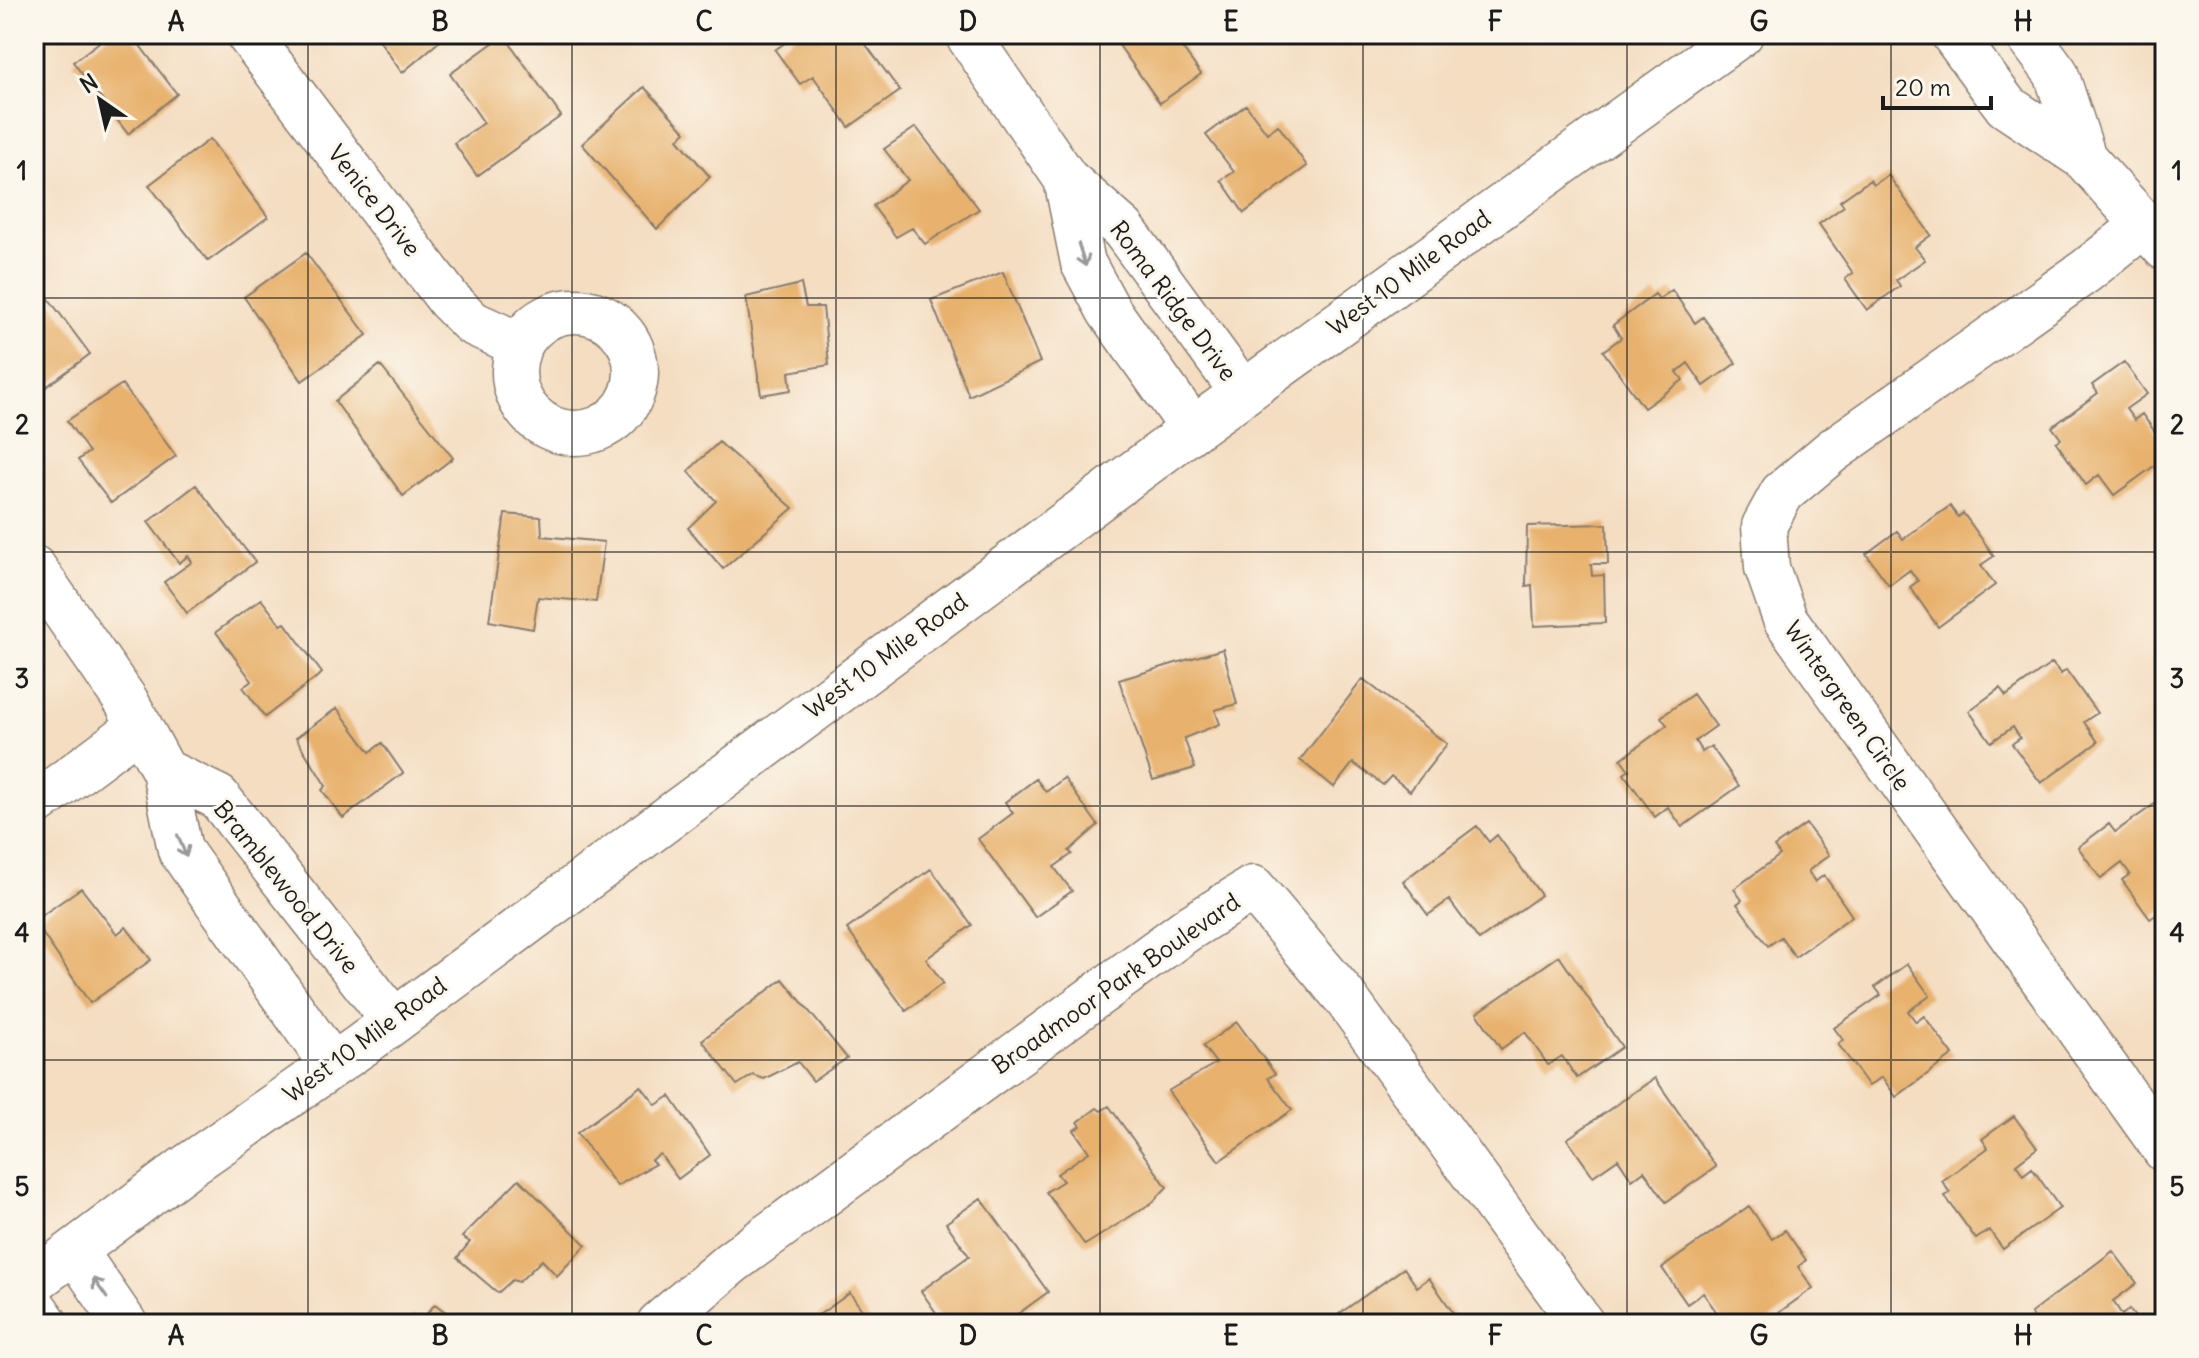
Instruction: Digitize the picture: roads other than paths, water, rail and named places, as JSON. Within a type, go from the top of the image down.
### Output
[{"type":"street","name":"Venice Drive","points":[[248,34],[449,300],[472,323],[520,345]]},
{"type":"street","name":"Roma Ridge Drive","points":[[967,34],[1066,179],[1123,229],[1243,393]]},
{"type":"street","name":"Wintergreen Circle","points":[[1953,34],[2006,106],[2084,158],[2154,236],[2086,271],[1832,451],[1782,493],[1764,526],[1767,568],[1785,619],[2165,1150]]},
{"type":"street","name":"Wintergreen Circle","points":[[2027,34],[2056,73],[2084,158]]},
{"type":"street","name":"West 10 Mile Road","points":[[34,1281],[394,1021],[1193,429],[1732,36]]},
{"type":"street","name":"Roma Ridge Drive","points":[[1066,179],[1073,226],[1090,275],[1109,311],[1193,429]]},
{"type":"street","name":"Bramblewood Drive","points":[[34,568],[140,726],[164,771],[180,850],[332,1065]]},
{"type":"street","points":[[34,805],[140,726]]},
{"type":"street","name":"Bramblewood Drive","points":[[164,771],[218,797],[394,1021]]},
{"type":"street","name":"Broadmoor Park Boulevard","points":[[659,1324],[732,1262],[1186,930],[1253,888],[1344,996],[1582,1324]]},
{"type":"street","points":[[75,1251],[125,1324]]},
{"type":"street","points":[[34,1307],[46,1324]]}]
